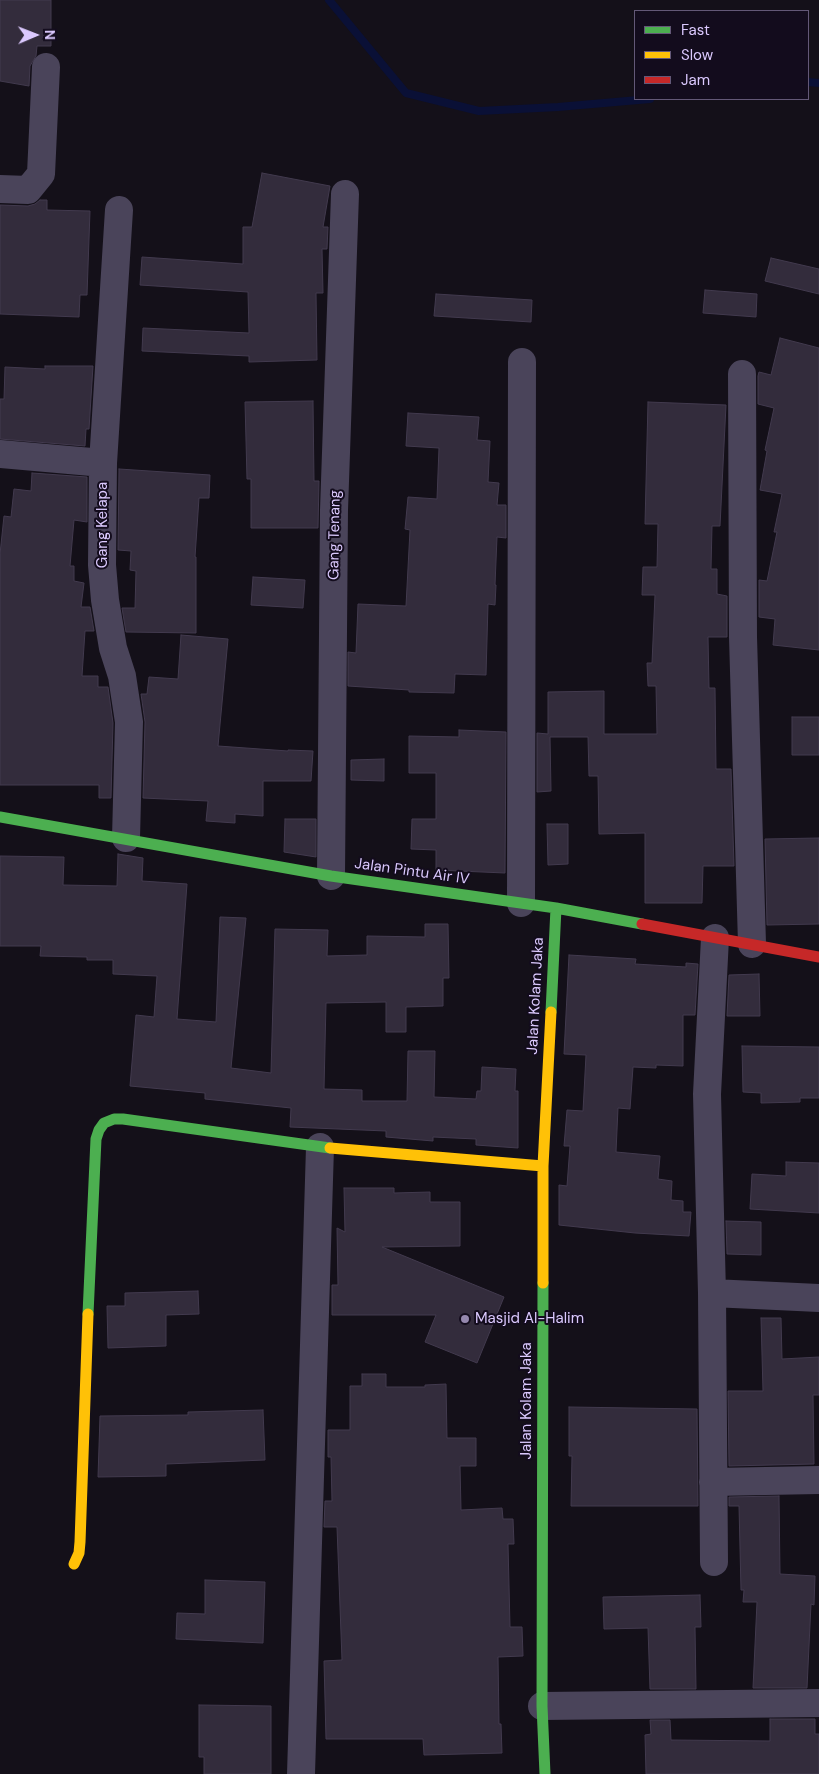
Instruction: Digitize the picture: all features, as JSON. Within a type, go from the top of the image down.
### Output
[{"type":"street","points":[[0,189],[28,190],[41,174],[46,67]]},
{"type":"street","name":"Gang Tenang","points":[[331,876],[334,510],[344,194]]},
{"type":"street","name":"Gang Kelapa","points":[[119,210],[103,463],[102,565],[105,600],[113,648],[122,676],[129,722],[126,838]]},
{"type":"street","points":[[521,903],[522,362]]},
{"type":"street","points":[[742,374],[743,637],[752,944]]},
{"type":"street","points":[[0,454],[103,463]]},
{"type":"street","name":"Jalan Pintu Air IV","points":[[0,817],[331,876],[556,908],[819,957]]},
{"type":"street","name":"Jalan Kolam Jaka","points":[[545,1774],[542,1706],[543,1166],[556,908]]},
{"type":"street","points":[[714,1562],[712,1293],[707,1094],[715,938]]},
{"type":"street","points":[[74,1564],[79,1553],[80,1542],[94,1166],[96,1139],[104,1123],[114,1119],[122,1119],[320,1147],[543,1166]]},
{"type":"street","points":[[301,1774],[320,1147]]},
{"type":"street","points":[[712,1293],[819,1298]]},
{"type":"street","points":[[713,1482],[819,1480]]},
{"type":"street","points":[[542,1706],[819,1703]]},
{"type":"building","points":[[0,0],[51,0],[51,46],[37,46],[36,56],[30,66],[29,86],[0,81]]},
{"type":"building","points":[[262,173],[330,186],[323,227],[328,227],[327,249],[322,249],[323,293],[316,293],[317,360],[249,362],[249,356],[142,351],[143,328],[249,333],[248,292],[140,285],[142,257],[243,264],[243,227],[252,227]]},
{"type":"building","points":[[40,200],[47,200],[47,210],[90,211],[87,295],[80,295],[79,317],[0,314],[0,205],[28,206]]},
{"type":"building","points":[[771,258],[819,269],[819,294],[765,281]]},
{"type":"building","points":[[705,290],[757,294],[756,317],[703,313]]},
{"type":"building","points":[[436,294],[532,300],[531,322],[434,316]]},
{"type":"building","points":[[780,338],[819,348],[819,650],[773,645],[775,619],[759,617],[759,580],[767,581],[777,532],[774,532],[782,494],[760,490],[767,451],[765,450],[774,408],[758,404],[758,376],[759,372],[771,375]]},
{"type":"building","points":[[45,366],[93,366],[89,429],[86,429],[85,446],[0,439],[0,399],[4,399],[5,367],[45,369]]},
{"type":"building","points":[[313,401],[314,481],[319,481],[318,528],[251,528],[251,479],[247,479],[245,402]]},
{"type":"building","points":[[648,402],[726,405],[720,526],[712,526],[711,569],[717,569],[717,594],[727,596],[727,637],[708,637],[709,688],[715,688],[716,769],[731,769],[734,866],[703,866],[702,903],[645,903],[645,833],[599,834],[598,776],[589,776],[588,737],[550,737],[551,791],[537,792],[537,733],[548,734],[548,692],[604,691],[604,734],[657,734],[656,686],[648,686],[647,663],[652,663],[655,595],[642,595],[643,567],[657,567],[658,524],[645,524]]},
{"type":"building","points":[[408,413],[479,417],[477,440],[490,441],[488,482],[499,483],[497,505],[506,505],[506,538],[497,537],[495,605],[488,604],[486,675],[455,674],[454,693],[409,692],[409,690],[348,686],[348,652],[356,653],[358,604],[406,606],[410,530],[405,529],[408,497],[437,499],[439,448],[406,446]]},
{"type":"building","points":[[119,469],[210,475],[209,498],[199,498],[195,557],[196,633],[126,632],[122,608],[135,608],[136,571],[130,570],[131,551],[118,550]]},
{"type":"building","points":[[32,473],[87,477],[87,522],[74,520],[70,566],[74,566],[74,581],[84,583],[81,607],[90,607],[94,631],[85,631],[82,676],[98,676],[98,687],[108,687],[113,723],[111,798],[99,798],[99,785],[0,785],[0,554],[4,516],[11,517],[14,489],[31,491]]},
{"type":"building","points":[[253,577],[305,580],[303,608],[251,605]]},
{"type":"building","points":[[181,635],[228,639],[218,746],[313,751],[311,781],[263,781],[263,816],[235,814],[235,823],[206,821],[208,801],[143,798],[145,722],[141,694],[147,694],[149,677],[178,679]]},
{"type":"building","points":[[792,717],[819,717],[819,755],[792,755]]},
{"type":"building","points":[[459,730],[506,732],[505,873],[436,870],[436,850],[411,849],[412,819],[436,819],[436,773],[409,773],[409,736],[459,737]]},
{"type":"building","points":[[384,759],[384,781],[351,780],[351,760]]},
{"type":"building","points":[[285,819],[316,819],[316,857],[284,852]]},
{"type":"building","points":[[547,824],[568,824],[568,864],[548,865]]},
{"type":"building","points":[[819,838],[819,924],[767,925],[765,839]]},
{"type":"building","points":[[118,854],[143,858],[142,881],[187,884],[177,1019],[216,1022],[220,917],[246,918],[231,1068],[271,1073],[275,929],[328,930],[327,956],[367,955],[367,936],[425,937],[425,924],[448,924],[449,978],[443,978],[443,1006],[406,1007],[406,1032],[386,1032],[386,1002],[326,1003],[324,1089],[362,1090],[362,1101],[407,1101],[408,1051],[435,1051],[434,1097],[476,1099],[477,1091],[481,1091],[482,1067],[516,1069],[515,1091],[518,1091],[518,1148],[476,1145],[476,1139],[433,1137],[433,1141],[386,1137],[386,1131],[290,1127],[291,1108],[205,1099],[205,1093],[130,1086],[136,1015],[154,1017],[157,976],[113,974],[113,960],[87,960],[87,957],[40,956],[41,946],[0,946],[0,856],[64,857],[63,885],[117,886]]},
{"type":"building","points":[[569,955],[636,959],[635,964],[686,967],[686,963],[698,964],[695,1015],[683,1015],[683,1066],[656,1065],[656,1068],[633,1067],[630,1109],[618,1108],[616,1152],[660,1156],[658,1179],[672,1181],[671,1200],[683,1201],[683,1212],[691,1212],[689,1236],[635,1233],[559,1225],[559,1185],[567,1186],[570,1146],[564,1146],[567,1110],[583,1111],[586,1055],[564,1054]]},
{"type":"building","points":[[759,974],[760,1016],[727,1016],[729,975]]},
{"type":"building","points":[[742,1046],[819,1047],[819,1098],[800,1098],[800,1102],[761,1103],[761,1093],[743,1092]]},
{"type":"building","points":[[786,1162],[819,1163],[819,1213],[750,1209],[752,1174],[786,1176]]},
{"type":"building","points":[[344,1188],[394,1188],[394,1193],[430,1192],[430,1202],[460,1202],[460,1246],[382,1247],[504,1297],[477,1363],[425,1342],[436,1315],[332,1315],[332,1285],[338,1285],[337,1228],[345,1232]]},
{"type":"building","points":[[726,1221],[761,1222],[761,1255],[727,1254]]},
{"type":"building","points":[[198,1291],[199,1314],[166,1315],[166,1346],[108,1348],[107,1306],[125,1306],[125,1293]]},
{"type":"building","points":[[761,1318],[781,1318],[782,1359],[819,1357],[819,1395],[813,1395],[814,1464],[729,1466],[728,1391],[763,1391]]},
{"type":"building","points":[[362,1374],[386,1374],[386,1387],[425,1387],[425,1385],[446,1384],[447,1438],[476,1438],[476,1466],[460,1466],[461,1510],[502,1508],[503,1519],[513,1519],[514,1544],[508,1544],[510,1627],[522,1627],[523,1656],[498,1657],[499,1724],[501,1724],[502,1753],[424,1755],[423,1739],[326,1739],[324,1661],[342,1660],[337,1527],[324,1527],[325,1501],[332,1501],[331,1457],[328,1457],[328,1430],[350,1430],[350,1386],[362,1386]]},
{"type":"building","points":[[569,1407],[697,1409],[698,1506],[571,1506],[572,1456],[569,1456]]},
{"type":"building","points":[[263,1410],[265,1460],[166,1464],[166,1476],[98,1477],[100,1416],[188,1415],[188,1412]]},
{"type":"building","points":[[779,1496],[780,1574],[815,1576],[814,1605],[811,1604],[807,1688],[753,1688],[757,1602],[743,1602],[739,1506],[729,1506],[729,1497]]},
{"type":"building","points":[[205,1580],[265,1582],[263,1643],[176,1639],[177,1613],[205,1614]]},
{"type":"building","points":[[700,1595],[701,1627],[695,1627],[696,1689],[650,1689],[648,1628],[604,1629],[603,1597]]},
{"type":"building","points":[[199,1705],[271,1706],[271,1774],[204,1774],[204,1757],[199,1757]]},
{"type":"building","points":[[770,1719],[815,1719],[815,1734],[819,1734],[819,1774],[646,1774],[645,1735],[651,1734],[650,1720],[670,1720],[671,1740],[770,1741]]},
{"type":"waterway","points":[[329,0],[406,93],[479,111],[638,100]]},
{"type":"waterway","points":[[809,82],[819,83]]},
{"type":"traffic: fast","points":[[0,817],[331,876],[556,908],[642,924]]},
{"type":"traffic: fast","points":[[551,1012],[556,908]]},
{"type":"traffic: fast","points":[[88,1314],[96,1139],[104,1123],[114,1119],[123,1119],[330,1148]]},
{"type":"traffic: fast","points":[[543,1283],[542,1706],[545,1774]]},
{"type":"traffic: slow","points":[[543,1283],[543,1166],[551,1012]]},
{"type":"traffic: slow","points":[[330,1148],[543,1166]]},
{"type":"traffic: slow","points":[[74,1564],[79,1553],[80,1542],[88,1314]]},
{"type":"traffic: jam","points":[[642,924],[819,957]]},
{"type":"place","name":"Masjid Al-Halim","points":[[465,1319]]}]
